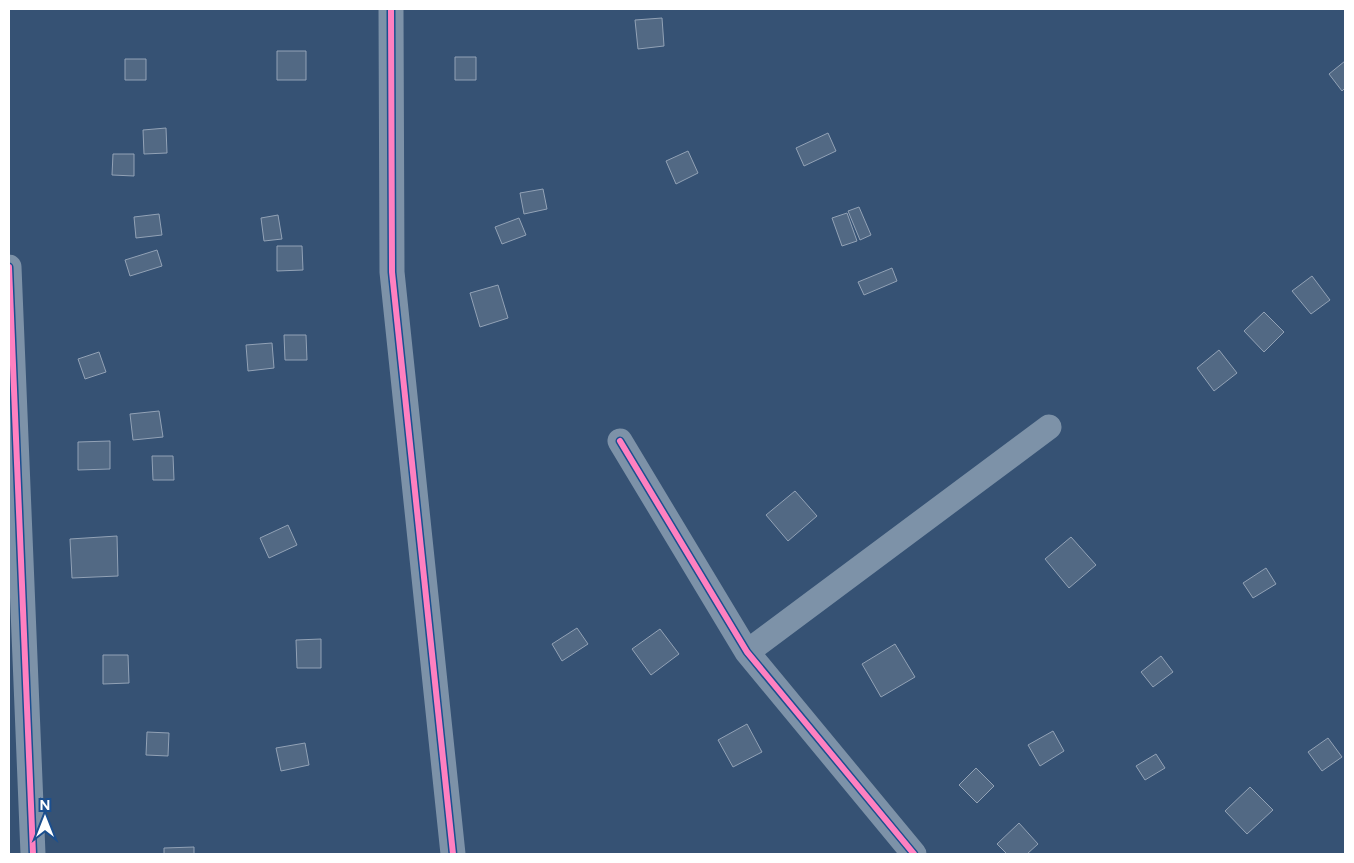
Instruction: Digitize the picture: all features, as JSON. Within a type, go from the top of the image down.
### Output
[{"type":"street","points":[[391,9],[392,272],[452,854]]},
{"type":"street","points":[[9,267],[33,854]]},
{"type":"street","points":[[747,652],[1049,427]]},
{"type":"street","points":[[620,441],[747,652],[914,854]]},
{"type":"building","points":[[662,18],[664,46],[638,49],[635,20]]},
{"type":"building","points":[[277,51],[306,51],[306,80],[277,80]]},
{"type":"building","points":[[455,57],[476,57],[476,80],[455,80]]},
{"type":"building","points":[[125,59],[146,59],[146,80],[125,80]]},
{"type":"building","points":[[1345,61],[1345,88],[1342,91],[1329,74]]},
{"type":"building","points":[[166,128],[167,153],[144,154],[143,130]]},
{"type":"building","points":[[828,133],[836,151],[804,166],[796,148]]},
{"type":"building","points":[[688,151],[698,173],[676,184],[666,161]]},
{"type":"building","points":[[113,154],[134,154],[134,176],[112,175]]},
{"type":"building","points":[[543,189],[547,209],[524,214],[520,193]]},
{"type":"building","points":[[859,207],[871,235],[860,240],[848,211]]},
{"type":"building","points":[[847,213],[857,241],[842,246],[832,218]]},
{"type":"building","points":[[159,214],[162,235],[136,238],[134,217]]},
{"type":"building","points":[[278,215],[282,239],[264,241],[261,218]]},
{"type":"building","points":[[519,218],[526,235],[502,244],[495,227]]},
{"type":"building","points":[[277,246],[302,246],[303,270],[277,271]]},
{"type":"building","points":[[157,250],[162,266],[130,276],[125,260]]},
{"type":"building","points":[[892,268],[897,281],[864,295],[858,282]]},
{"type":"building","points":[[1312,276],[1330,300],[1311,314],[1292,291]]},
{"type":"building","points":[[498,285],[508,318],[480,327],[470,293]]},
{"type":"building","points":[[1264,312],[1284,332],[1264,352],[1244,331]]},
{"type":"building","points":[[284,335],[306,335],[307,360],[285,360]]},
{"type":"building","points":[[272,343],[274,368],[248,371],[246,345]]},
{"type":"building","points":[[1219,350],[1237,373],[1214,391],[1197,368]]},
{"type":"building","points":[[99,352],[106,372],[85,379],[78,359]]},
{"type":"building","points":[[159,411],[163,437],[133,440],[130,414]]},
{"type":"building","points":[[110,441],[110,469],[78,470],[78,442]]},
{"type":"building","points":[[152,456],[173,456],[174,480],[153,480]]},
{"type":"building","points":[[795,491],[817,516],[788,541],[766,515]]},
{"type":"building","points":[[288,525],[297,545],[269,558],[260,538]]},
{"type":"building","points":[[117,536],[118,576],[72,578],[70,539]]},
{"type":"building","points":[[1071,537],[1096,565],[1069,588],[1045,559]]},
{"type":"building","points":[[1266,568],[1276,584],[1253,598],[1243,583]]},
{"type":"building","points":[[577,628],[588,644],[562,661],[552,644]]},
{"type":"building","points":[[660,629],[679,654],[651,675],[632,649]]},
{"type":"building","points":[[321,639],[321,668],[297,668],[296,640]]},
{"type":"building","points":[[895,644],[915,677],[881,697],[862,664]]},
{"type":"building","points":[[103,655],[128,655],[129,683],[103,684]]},
{"type":"building","points":[[1161,656],[1173,672],[1153,687],[1141,672]]},
{"type":"building","points":[[747,724],[762,752],[733,767],[718,740]]},
{"type":"building","points":[[1053,731],[1064,751],[1040,766],[1028,745]]},
{"type":"building","points":[[147,732],[169,733],[168,756],[146,755]]},
{"type":"building","points":[[1328,738],[1342,757],[1322,771],[1308,752]]},
{"type":"building","points":[[305,743],[309,765],[281,771],[276,748]]},
{"type":"building","points":[[1156,754],[1165,768],[1145,780],[1136,766]]},
{"type":"building","points":[[976,768],[994,786],[977,803],[959,785]]},
{"type":"building","points":[[1250,787],[1273,810],[1247,834],[1225,811]]},
{"type":"building","points":[[1019,823],[1038,844],[1027,854],[1007,854],[997,844]]},
{"type":"building","points":[[194,847],[194,854],[164,854],[164,848]]},
{"type":"cycle path","points":[[391,9],[392,272],[453,854]]},
{"type":"cycle path","points":[[9,267],[33,854]]},
{"type":"cycle path","points":[[620,441],[747,652],[914,854]]}]
